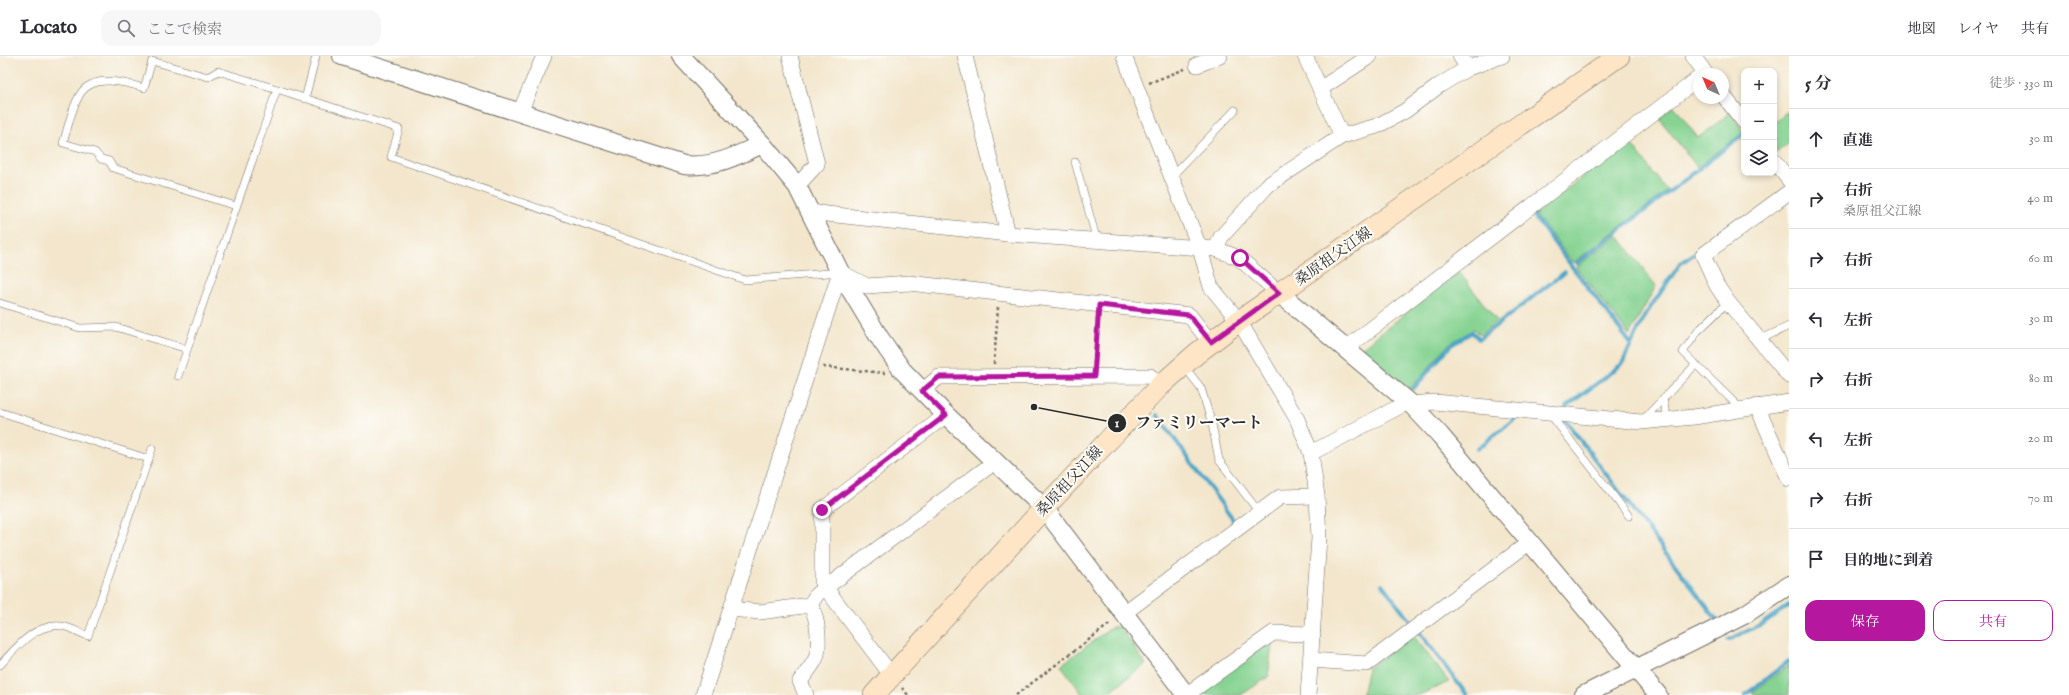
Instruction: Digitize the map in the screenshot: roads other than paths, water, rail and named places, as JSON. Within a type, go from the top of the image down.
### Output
[{"type":"main road","name":"桑原祖父江線","points":[[874,695],[1044,508],[1160,386],[1183,365],[1239,321],[1619,56]]},
{"type":"street","points":[[342,56],[684,165],[701,166],[720,162],[762,144]]},
{"type":"street","points":[[520,112],[544,56]]},
{"type":"street","points":[[681,56],[762,144],[797,186],[840,272],[879,337],[902,370],[946,415],[1044,508],[1186,695],[1273,633],[1313,634]]},
{"type":"street","points":[[790,56],[817,164],[797,186]]},
{"type":"street","points":[[965,56],[1008,234]]},
{"type":"street","points":[[1124,56],[1200,249],[1211,287],[1239,321],[1297,419],[1311,453],[1317,496],[1319,538],[1308,695]]},
{"type":"street","points":[[1197,65],[1220,56]]},
{"type":"street","points":[[1305,56],[1342,136]]},
{"type":"street","points":[[1320,89],[1370,56]]},
{"type":"street","points":[[1216,249],[1221,237],[1268,185],[1342,136],[1377,126],[1405,110],[1440,85],[1464,62],[1502,56]]},
{"type":"street","points":[[1693,56],[1700,68]]},
{"type":"street","points":[[1345,349],[1693,83]]},
{"type":"street","points":[[1729,103],[1741,118]]},
{"type":"street","points":[[1777,165],[1789,180]]},
{"type":"street","points":[[1789,192],[1703,254],[1717,286],[1728,302],[1789,376]]},
{"type":"street","points":[[809,212],[1008,234],[1216,249],[1240,258],[1279,293],[1410,403],[1440,435],[1658,695]]},
{"type":"street","points":[[840,272],[866,286],[909,283],[1189,315],[1211,342]]},
{"type":"street","points":[[703,695],[840,272]]},
{"type":"street","points":[[922,391],[939,377],[1150,376],[1160,386]]},
{"type":"street","points":[[1311,453],[1410,403],[1435,402],[1641,422],[1789,402]]},
{"type":"street","points":[[1758,406],[1789,479]]},
{"type":"street","points":[[892,676],[822,583],[822,510],[946,415]]},
{"type":"street","points":[[731,609],[760,612],[810,605],[818,594],[825,588],[996,461]]},
{"type":"street","points":[[1124,613],[1280,497],[1317,496]]},
{"type":"street","points":[[1311,660],[1367,664],[1530,542]]},
{"type":"street","points":[[1584,695],[1744,615],[1789,585]]},
{"type":"street","points":[[806,695],[800,681],[815,660],[819,643],[814,611],[810,605]]},
{"type":"lane","points":[[305,99],[316,56]]},
{"type":"lane","points":[[236,206],[113,168],[109,161],[101,158],[96,152],[62,142],[79,95],[99,82],[119,81],[144,88],[152,61],[208,77],[218,71],[399,130],[390,157],[745,280],[840,272]]},
{"type":"lane","points":[[178,376],[276,90]]},
{"type":"lane","points":[[1172,176],[1235,110]]},
{"type":"lane","points":[[1075,162],[1097,241]]},
{"type":"lane","points":[[1728,302],[1698,331],[1683,352],[1741,409]]},
{"type":"lane","points":[[0,303],[80,328],[116,327],[187,349]]},
{"type":"lane","points":[[1759,340],[1789,326]]},
{"type":"lane","points":[[1641,422],[1696,364]]},
{"type":"lane","points":[[1183,365],[1201,388],[1212,424],[1218,460],[1259,512]]},
{"type":"lane","points":[[1663,399],[1667,419]]},
{"type":"lane","points":[[0,412],[149,459]]},
{"type":"lane","points":[[1550,414],[1629,516]]},
{"type":"lane","points":[[0,665],[26,637],[47,627],[62,626],[88,636],[152,449]]},
{"type":"waterway","points":[[1577,263],[1741,136]]},
{"type":"waterway","points":[[1534,212],[1532,214],[1631,344]]},
{"type":"waterway","points":[[1566,407],[1622,364],[1644,317],[1680,264],[1699,250]]},
{"type":"waterway","points":[[1413,389],[1451,345],[1472,332],[1479,339],[1565,272]]},
{"type":"waterway","points":[[1157,415],[1236,524]]},
{"type":"waterway","points":[[1477,449],[1518,416]]},
{"type":"waterway","points":[[1565,420],[1716,619]]},
{"type":"waterway","points":[[1382,584],[1412,623]]},
{"type":"waterway","points":[[1728,640],[1762,624],[1789,605]]},
{"type":"waterway","points":[[1419,632],[1467,695]]},
{"type":"waterway","points":[[1745,695],[1789,661]]},
{"type":"place","name":"ファミリーマート","points":[[1034,407]]}]
